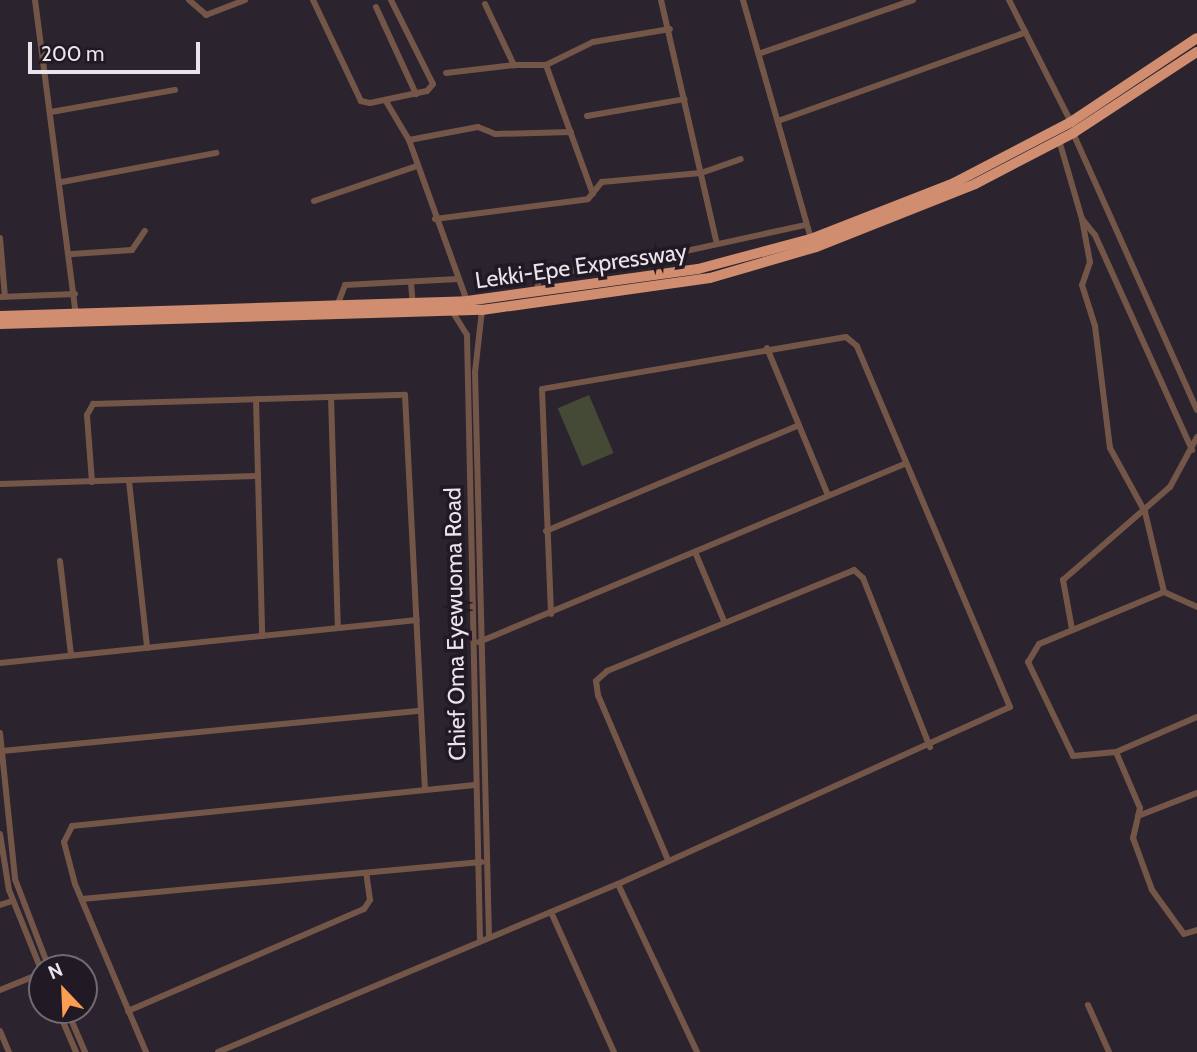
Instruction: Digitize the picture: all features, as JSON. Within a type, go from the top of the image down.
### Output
[{"type":"highway","name":"Lekki-Epe Expressway","points":[[0,324],[224,315],[482,310],[668,287],[771,261],[908,214],[1059,140],[1072,127],[1197,38]]},
{"type":"highway","name":"Lekki-Epe Expressway","points":[[0,316],[224,315],[337,306],[467,301],[537,295],[653,279],[811,239],[954,183],[1072,127],[1197,52]]},
{"type":"street","points":[[35,0],[72,254],[76,314]]},
{"type":"street","points":[[189,0],[206,15],[245,0]]},
{"type":"street","points":[[313,0],[361,101],[387,103],[431,89],[432,78],[391,0]]},
{"type":"street","points":[[661,0],[670,29],[717,244]]},
{"type":"street","points":[[743,0],[761,54],[811,239]]},
{"type":"street","points":[[761,54],[895,3],[913,0]]},
{"type":"street","points":[[1009,0],[1072,127],[1197,410]]},
{"type":"street","points":[[485,4],[514,65]]},
{"type":"street","points":[[376,7],[416,94]]},
{"type":"street","points":[[446,73],[514,65],[546,65],[593,42],[670,29]]},
{"type":"street","points":[[778,121],[1026,32]]},
{"type":"street","points":[[546,65],[593,194]]},
{"type":"street","points":[[51,112],[175,90]]},
{"type":"street","points":[[587,116],[685,99]]},
{"type":"street","points":[[387,103],[409,140],[435,219],[467,301]]},
{"type":"street","points":[[409,140],[478,127],[495,134],[571,132]]},
{"type":"street","points":[[1059,140],[1082,219],[1090,262],[1082,285],[1096,331],[1110,448],[1145,512],[1164,592]]},
{"type":"street","points":[[62,182],[216,153]]},
{"type":"street","points":[[435,219],[593,194],[602,182],[701,173],[741,159]]},
{"type":"street","points":[[314,201],[417,166]]},
{"type":"street","points":[[1082,219],[1095,235],[1192,450]]},
{"type":"street","points":[[537,295],[539,274],[617,266],[806,225]]},
{"type":"street","points":[[72,254],[136,249],[145,231]]},
{"type":"street","points":[[775,232],[779,247]]},
{"type":"street","points":[[0,238],[3,297],[75,294]]},
{"type":"street","points":[[337,306],[345,285],[458,279]]},
{"type":"street","points":[[411,283],[413,304]]},
{"type":"street","name":"Chief Oma Eyewuoma Road","points":[[480,940],[475,372],[482,310]]},
{"type":"street","name":"Chief Oma Eyewuoma Road","points":[[452,311],[467,335],[477,642],[475,785],[489,936]]},
{"type":"street","points":[[218,1052],[618,884],[930,747],[1010,707],[853,340],[767,348],[542,389],[551,614]]},
{"type":"street","points":[[767,348],[828,495]]},
{"type":"street","points":[[331,397],[338,627]]},
{"type":"street","points":[[92,482],[87,415],[93,404],[331,397],[408,398],[425,789]]},
{"type":"street","points":[[256,399],[262,636]]},
{"type":"street","points":[[546,531],[799,425]]},
{"type":"street","points":[[1072,629],[1063,580],[1145,512],[1182,472],[1197,437]]},
{"type":"street","points":[[477,642],[551,614],[906,463]]},
{"type":"street","points":[[0,484],[257,476]]},
{"type":"street","points":[[130,481],[147,648]]},
{"type":"street","points":[[695,552],[723,621]]},
{"type":"street","points":[[60,561],[71,655]]},
{"type":"street","points":[[668,860],[596,681],[723,621],[832,575],[859,573],[930,747]]},
{"type":"street","points":[[1197,607],[1164,592],[1039,644],[1028,662],[1073,756],[1116,752],[1197,717]]},
{"type":"street","points":[[0,663],[417,620]]},
{"type":"street","points":[[2,751],[420,711]]},
{"type":"street","points":[[0,733],[15,879],[44,954]]},
{"type":"street","points":[[1116,752],[1138,817],[1133,838],[1152,890],[1184,934],[1197,930]]},
{"type":"street","points":[[146,1052],[82,899],[64,842],[79,822],[475,785]]},
{"type":"street","points":[[1138,817],[1197,793]]},
{"type":"street","points":[[0,834],[12,901],[34,954]]},
{"type":"street","points":[[82,899],[481,862]]},
{"type":"street","points":[[128,1011],[364,909],[370,900],[366,873]]},
{"type":"street","points":[[618,884],[697,1052]]},
{"type":"street","points":[[0,905],[12,901]]},
{"type":"street","points":[[551,912],[614,1052]]},
{"type":"street","points":[[0,990],[28,978]]},
{"type":"street","points":[[1088,1004],[1109,1052]]},
{"type":"street","points":[[64,1024],[76,1052]]},
{"type":"street","points":[[73,1024],[85,1052]]},
{"type":"street","points":[[0,1031],[9,1052]]},
{"type":"green space","points":[[589,395],[614,453],[582,466],[558,408]]}]
